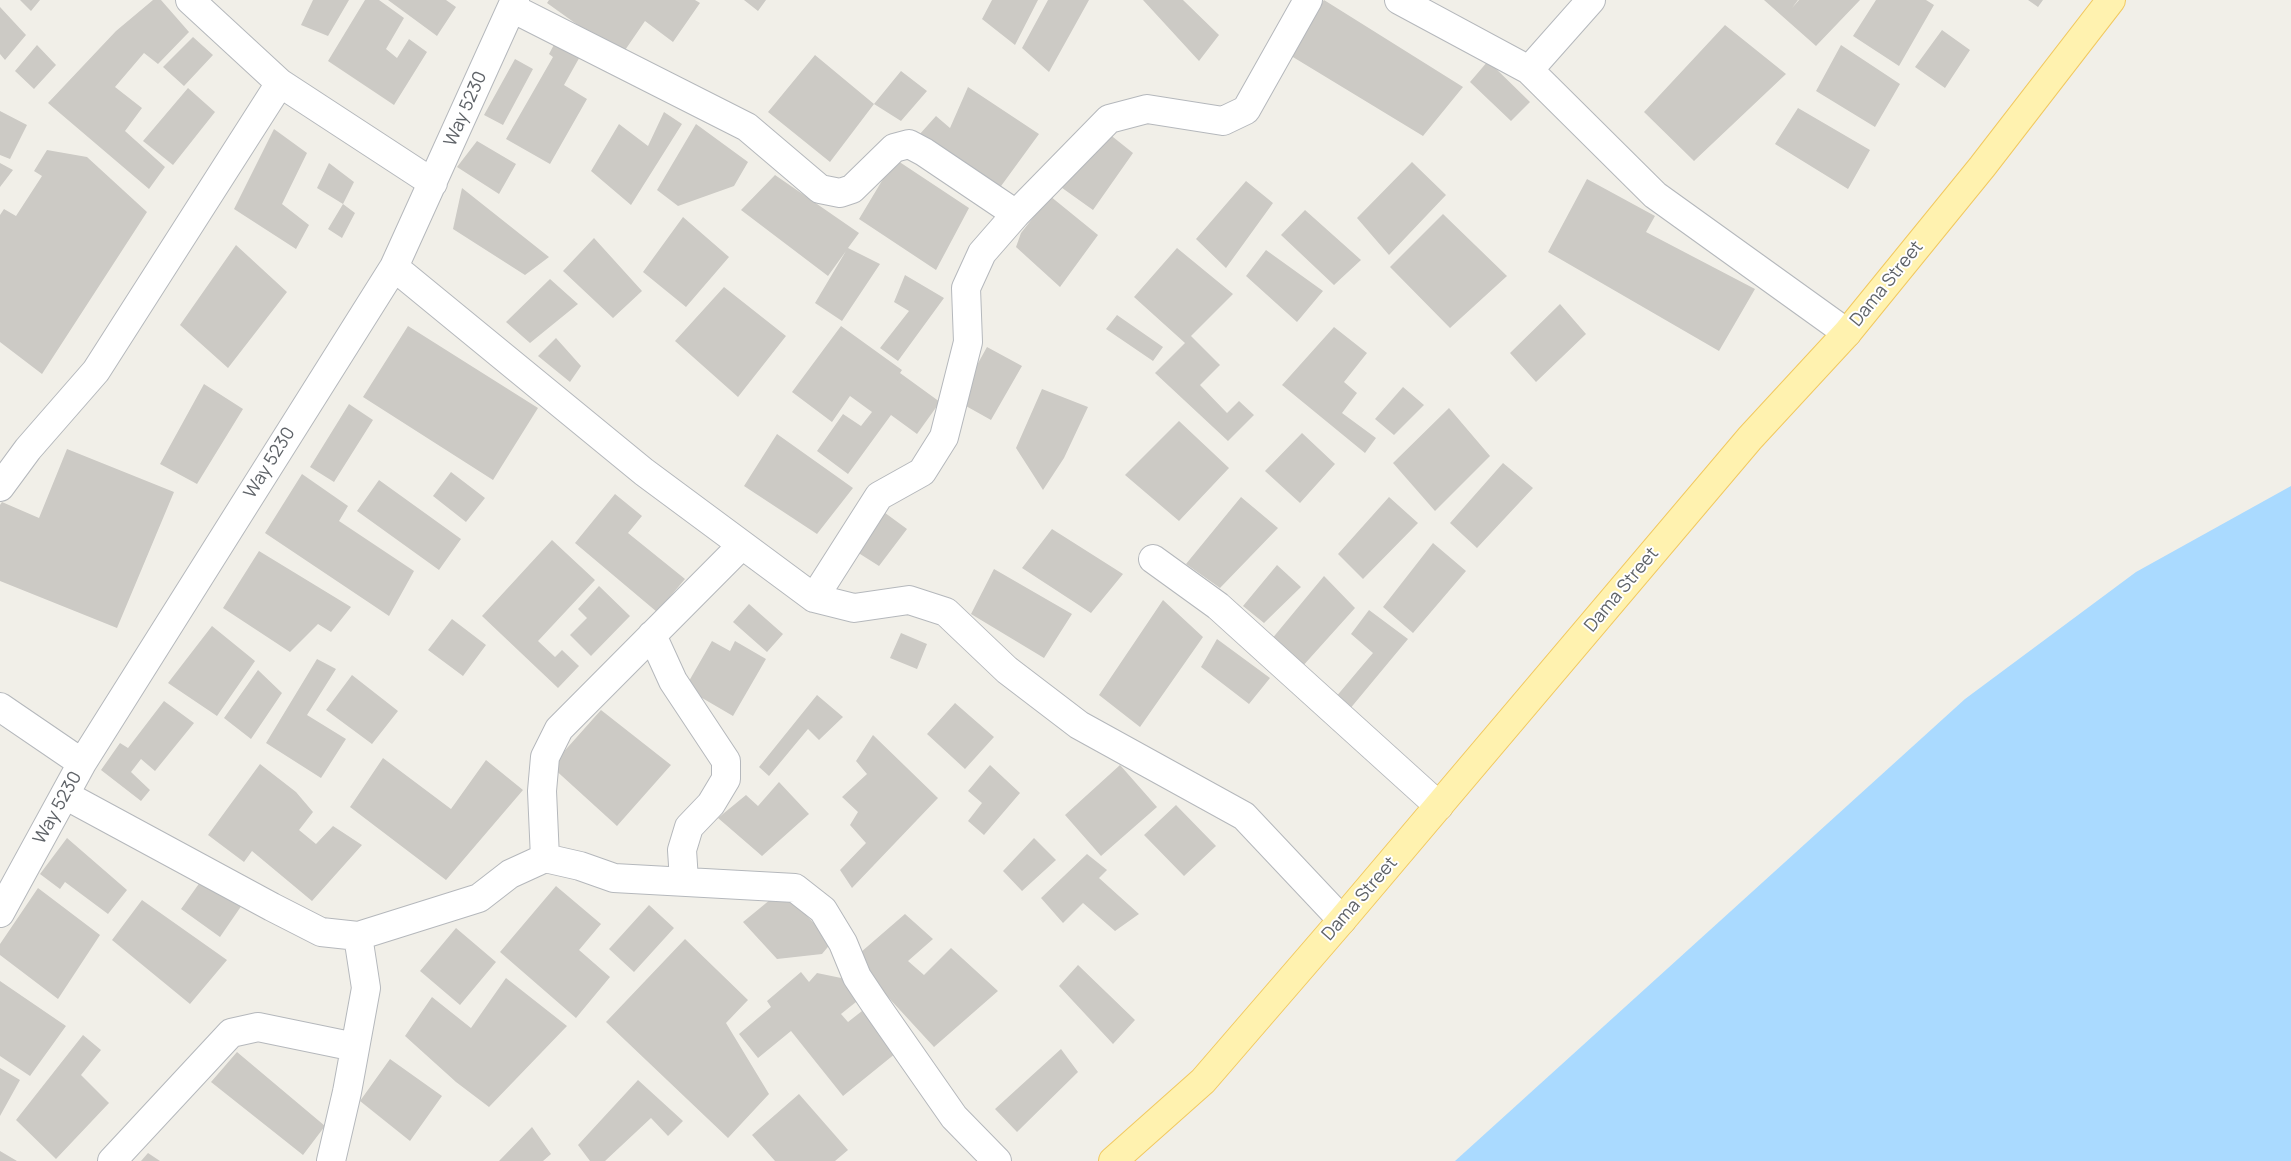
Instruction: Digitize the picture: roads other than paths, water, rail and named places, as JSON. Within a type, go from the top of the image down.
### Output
[{"type":"main road","name":"Dama Street","points":[[1112,1161],[1203,1081],[1342,920],[1750,438],[1847,333],[1982,167],[2111,0]]},
{"type":"street","points":[[190,0],[280,83],[433,183]]},
{"type":"street","points":[[814,598],[879,496],[922,472],[944,437],[968,342],[966,288],[982,254],[1016,214],[1109,119],[1147,109],[1223,122],[1246,110],[1308,0]]},
{"type":"street","points":[[1398,0],[1529,70],[1655,195],[1847,333]]},
{"type":"street","points":[[1529,70],[1591,0]]},
{"type":"street","points":[[514,4],[747,127],[820,189],[840,194],[852,189],[894,148],[909,144],[924,152],[1016,214]]},
{"type":"street","name":"Way 5230","points":[[0,913],[82,763],[394,267],[514,4]]},
{"type":"street","points":[[0,487],[28,449],[96,371],[280,83]]},
{"type":"street","points":[[394,267],[644,472],[814,598],[854,608],[909,600],[946,612],[1007,670],[1079,725],[1244,816],[1342,920]]},
{"type":"street","points":[[545,858],[542,791],[545,757],[559,729],[742,545]]},
{"type":"street","points":[[1153,559],[1218,606],[1439,806]]},
{"type":"street","points":[[652,635],[673,681],[726,761],[726,779],[712,804],[689,828],[682,850],[684,880]]},
{"type":"street","points":[[0,706],[82,763]]},
{"type":"street","points":[[65,794],[321,932],[358,936],[479,898],[510,874],[545,858],[580,866],[614,878],[684,880],[795,888],[823,910],[843,943],[857,977],[873,1001],[954,1117],[997,1161]]},
{"type":"street","points":[[332,1161],[366,988],[358,936]]},
{"type":"street","points":[[112,1161],[231,1033],[258,1027],[355,1047]]},
{"type":"water","points":[[2291,486],[2291,1161],[1455,1161],[1965,699],[2136,572]]}]
